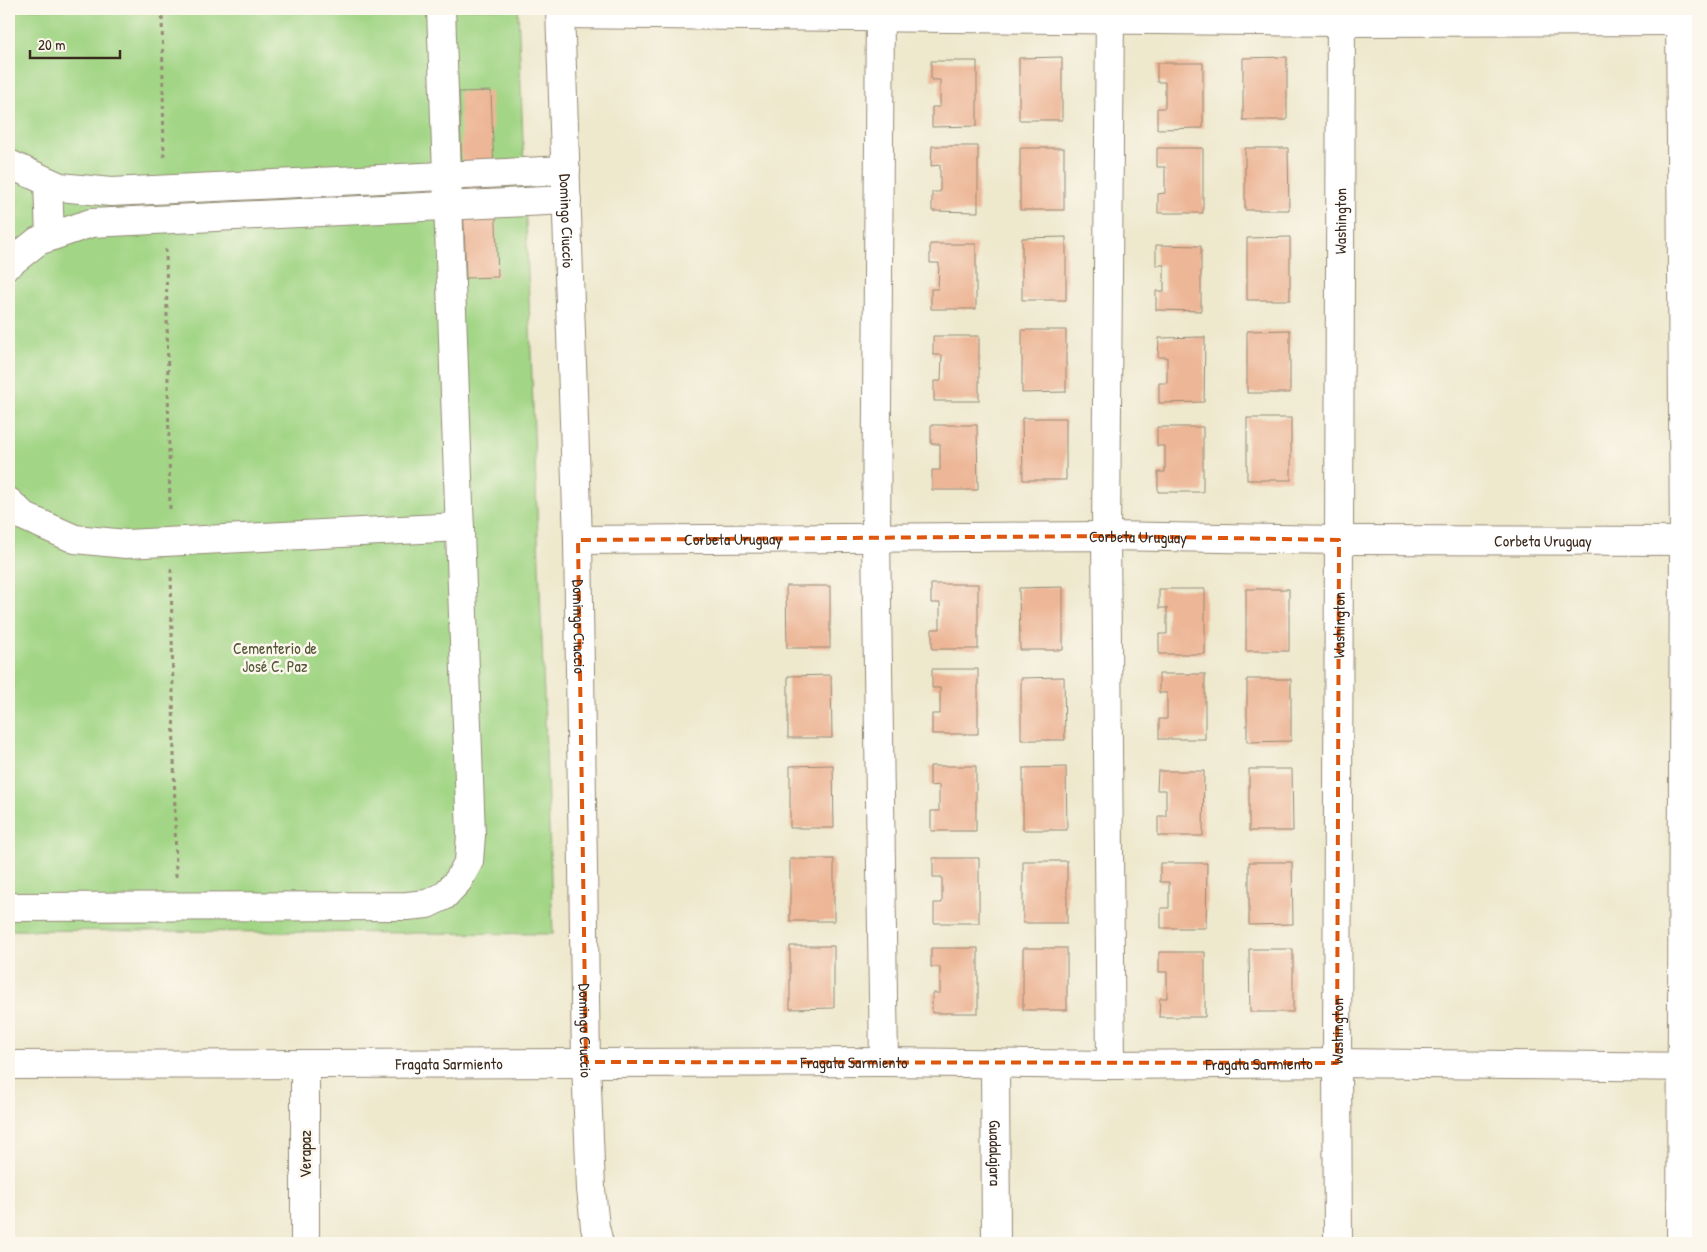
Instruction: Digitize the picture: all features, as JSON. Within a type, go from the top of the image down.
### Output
[{"type":"street","points":[[9,907],[407,906],[427,904],[444,896],[458,881],[468,861],[472,835],[440,9]]},
{"type":"street","points":[[560,11],[1686,17],[1691,541],[1690,1067],[1681,1243]]},
{"type":"street","name":"Domingo Ciuccio","points":[[560,11],[578,540],[586,1062],[591,1189],[595,1227],[599,1243]]},
{"type":"street","points":[[880,13],[876,538],[884,1062]]},
{"type":"street","points":[[1110,14],[1106,536],[1111,1065]]},
{"type":"street","name":"Washington","points":[[1338,1243],[1341,15]]},
{"type":"street","points":[[9,164],[60,188],[111,192],[447,174],[566,170]]},
{"type":"street","points":[[48,182],[50,237]]},
{"type":"street","points":[[9,264],[38,241],[91,223],[567,200]]},
{"type":"street","points":[[9,502],[25,517],[74,539],[126,544],[460,527]]},
{"type":"street","name":"Corbeta Uruguay","points":[[578,540],[1106,536],[1339,540],[1691,541]]},
{"type":"street","name":"Fragata Sarmiento","points":[[9,1065],[884,1062],[1111,1065],[1337,1063],[1690,1067]]},
{"type":"street","name":"Guadalajara","points":[[995,1063],[996,1243]]},
{"type":"street","name":"Verapaz","points":[[305,1065],[305,1243]]},
{"type":"path","points":[[162,9],[165,189]]},
{"type":"path","points":[[165,220],[177,907]]},
{"type":"highlighted area","points":[[1106,536],[1339,540],[1337,1063],[586,1062],[578,540]]},
{"type":"green space","name":"Cementerio de José C. Paz","points":[[9,9],[518,9],[553,934],[9,930]]},
{"type":"building","points":[[1062,57],[1062,120],[1019,120],[1019,58]]},
{"type":"building","points":[[1287,57],[1287,120],[1243,120],[1243,58]]},
{"type":"building","points":[[931,61],[977,61],[977,126],[932,127],[932,107],[940,107],[940,80],[931,80]]},
{"type":"building","points":[[1157,63],[1203,63],[1203,128],[1157,129],[1157,108],[1165,108],[1165,82],[1157,82]]},
{"type":"building","points":[[491,91],[498,277],[466,278],[459,92]]},
{"type":"building","points":[[932,146],[978,146],[978,212],[932,211],[932,192],[940,192],[940,165],[931,166]]},
{"type":"building","points":[[1020,148],[1064,148],[1064,210],[1020,210]]},
{"type":"building","points":[[1157,148],[1203,148],[1203,213],[1158,213],[1158,194],[1165,193],[1165,167],[1157,167]]},
{"type":"building","points":[[1245,148],[1288,148],[1289,210],[1245,210]]},
{"type":"building","points":[[1066,237],[1066,300],[1022,300],[1022,238]]},
{"type":"building","points":[[1290,237],[1290,300],[1247,300],[1247,238]]},
{"type":"building","points":[[930,244],[976,244],[976,309],[931,309],[931,289],[938,289],[939,263],[930,263]]},
{"type":"building","points":[[1156,245],[1201,246],[1201,311],[1156,310],[1156,291],[1164,291],[1164,265],[1156,265]]},
{"type":"building","points":[[1022,330],[1066,330],[1066,392],[1022,393]]},
{"type":"building","points":[[1290,330],[1290,393],[1247,393],[1247,331]]},
{"type":"building","points":[[933,336],[979,336],[979,401],[934,401],[934,381],[941,381],[942,355],[933,355]]},
{"type":"building","points":[[1205,337],[1204,402],[1159,403],[1159,383],[1167,383],[1167,357],[1158,357],[1159,338]]},
{"type":"building","points":[[1022,418],[1066,418],[1066,480],[1023,480]]},
{"type":"building","points":[[1247,418],[1291,418],[1291,480],[1247,480]]},
{"type":"building","points":[[931,425],[977,425],[978,490],[932,490],[932,470],[940,470],[940,444],[931,444]]},
{"type":"building","points":[[1157,427],[1203,427],[1203,492],[1158,492],[1158,472],[1165,472],[1165,446],[1157,446]]},
{"type":"building","points":[[931,584],[978,584],[978,649],[932,649],[932,629],[940,629],[940,603],[931,603]]},
{"type":"building","points":[[786,586],[830,586],[830,648],[787,648]]},
{"type":"building","points":[[1063,587],[1063,650],[1020,650],[1019,588]]},
{"type":"building","points":[[1159,589],[1205,589],[1205,654],[1159,654],[1159,634],[1167,634],[1167,608],[1159,608]]},
{"type":"building","points":[[1246,589],[1289,589],[1289,651],[1246,651]]},
{"type":"building","points":[[932,669],[978,669],[978,734],[932,734],[932,714],[940,714],[940,688],[932,688]]},
{"type":"building","points":[[1159,674],[1205,674],[1205,739],[1159,739],[1159,719],[1167,719],[1167,693],[1159,693]]},
{"type":"building","points":[[831,675],[832,738],[788,738],[788,676]]},
{"type":"building","points":[[1064,677],[1065,740],[1021,740],[1021,678]]},
{"type":"building","points":[[1247,679],[1291,679],[1291,741],[1247,742]]},
{"type":"building","points":[[833,765],[834,828],[790,828],[790,766]]},
{"type":"building","points":[[930,766],[976,766],[976,831],[931,831],[931,811],[939,811],[939,785],[930,786]]},
{"type":"building","points":[[1066,767],[1067,830],[1023,830],[1023,768]]},
{"type":"building","points":[[1249,769],[1292,769],[1293,831],[1249,831]]},
{"type":"building","points":[[1158,771],[1204,771],[1203,836],[1158,836],[1158,816],[1166,816],[1166,790],[1157,790]]},
{"type":"building","points":[[933,858],[979,858],[979,923],[934,923],[934,903],[942,903],[942,877],[933,877]]},
{"type":"building","points":[[790,859],[834,859],[834,921],[790,921]]},
{"type":"building","points":[[1023,861],[1067,861],[1067,923],[1023,923]]},
{"type":"building","points":[[1249,862],[1292,862],[1293,924],[1249,925]]},
{"type":"building","points":[[1160,863],[1207,863],[1206,928],[1161,928],[1161,908],[1169,908],[1169,882],[1160,882]]},
{"type":"building","points":[[790,946],[834,946],[834,1008],[790,1009]]},
{"type":"building","points":[[931,948],[978,948],[978,1013],[932,1013],[932,993],[940,993],[940,967],[931,967]]},
{"type":"building","points":[[1023,948],[1067,948],[1067,1010],[1023,1010]]},
{"type":"building","points":[[1249,949],[1293,949],[1293,1012],[1250,1012]]},
{"type":"building","points":[[1159,952],[1205,952],[1205,1017],[1159,1017],[1160,998],[1167,998],[1167,972],[1159,972]]}]
